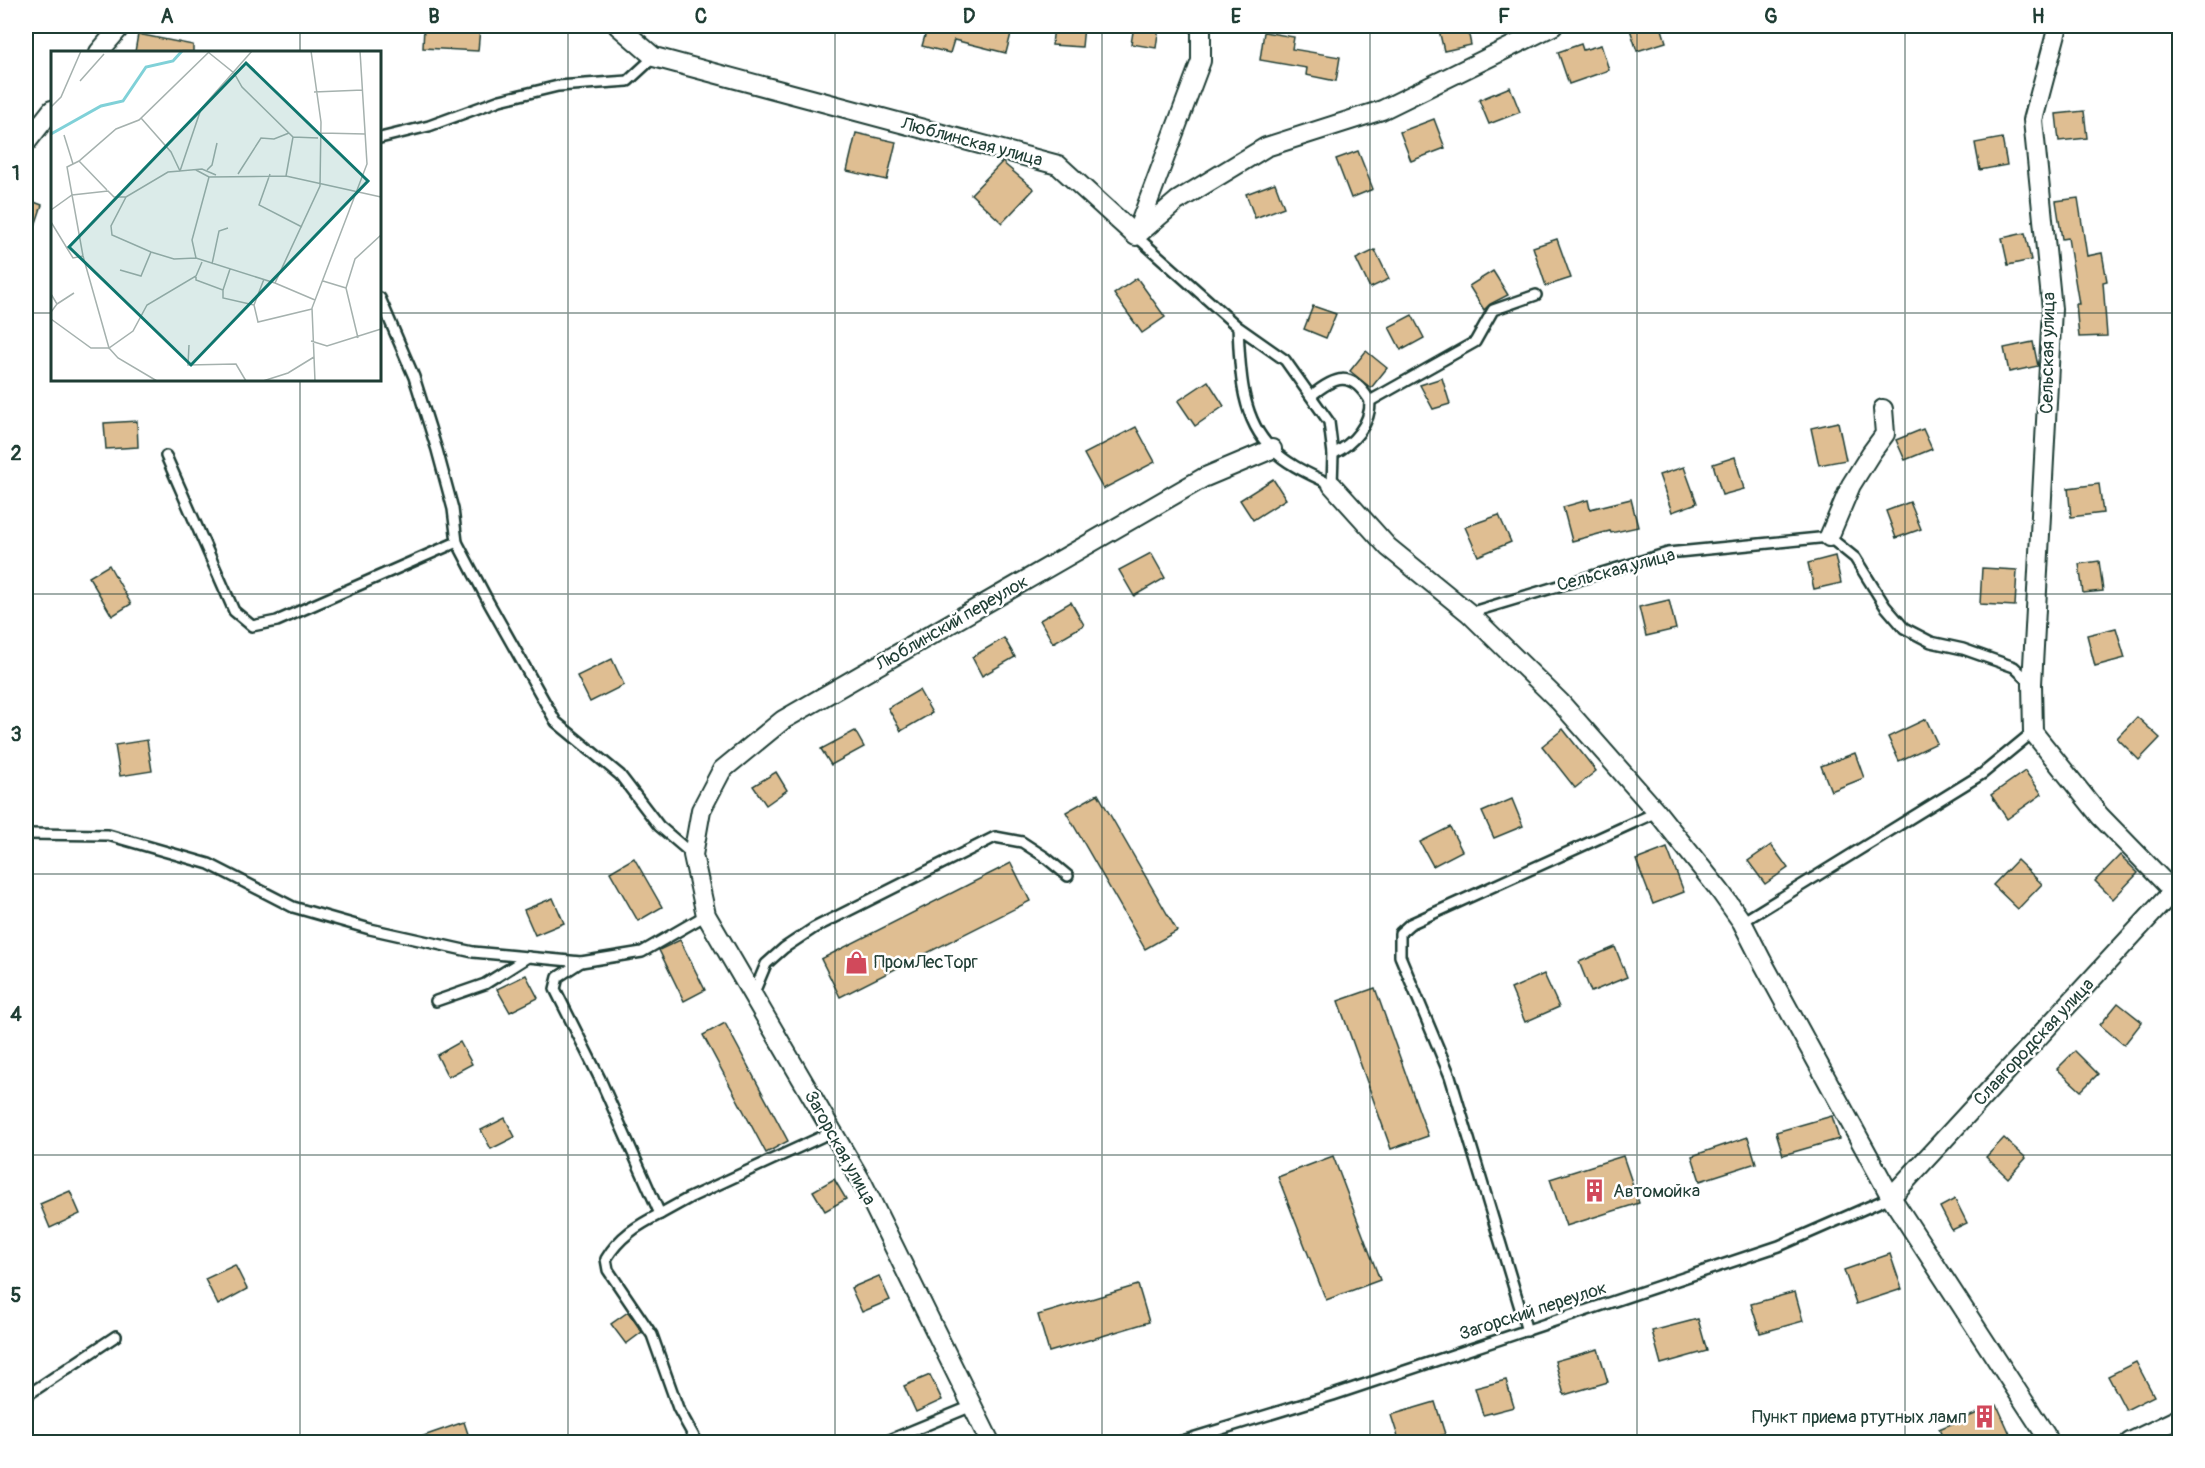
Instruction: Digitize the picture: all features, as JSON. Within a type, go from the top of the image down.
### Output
[{"type":"street","points":[[100,51],[121,26]]},
{"type":"street","name":"Люблинская улица","points":[[618,26],[654,57],[1058,165],[1136,236]]},
{"type":"street","points":[[1136,236],[1201,61],[1202,26]]},
{"type":"street","points":[[1136,236],[1177,201],[1266,147],[1382,110],[1553,26]]},
{"type":"street","name":"Сельская улица","points":[[2033,732],[2032,684],[2052,309],[2033,120],[2058,26]]},
{"type":"street","points":[[26,143],[51,111]]},
{"type":"street","points":[[1829,537],[1851,484],[1885,434],[1883,409]]},
{"type":"street","name":"Люблинский переулок","points":[[693,855],[701,810],[722,770],[783,720],[1203,478],[1272,449]]},
{"type":"street","points":[[1332,485],[1389,546],[1469,613],[1560,702],[1657,812],[1742,922],[1891,1197],[2045,1434],[2048,1443]]},
{"type":"street","points":[[2033,732],[2100,816],[2176,891]]},
{"type":"street","name":"Загорская улица","points":[[693,855],[706,915],[863,1184],[990,1443]]},
{"type":"street","name":"Славгородская улица","points":[[1891,1197],[2176,891]]},
{"type":"street","points":[[2130,1443],[2180,1418]]},
{"type":"lane","points":[[381,138],[429,126],[500,100],[558,86],[628,81],[654,57]]},
{"type":"lane","points":[[1136,236],[1238,327],[1286,360],[1329,422],[1334,454],[1332,485],[1293,465],[1272,449],[1258,433],[1242,387],[1238,327]]},
{"type":"lane","points":[[1370,401],[1475,342],[1493,309],[1536,295]]},
{"type":"lane","points":[[381,300],[414,377],[437,450],[453,509],[457,542],[556,722],[620,776],[659,826],[693,855]]},
{"type":"lane","points":[[1311,396],[1325,384],[1336,379],[1349,380],[1362,388],[1370,401],[1370,413],[1361,429],[1348,447],[1334,454]]},
{"type":"lane","points":[[166,456],[234,611],[252,626],[277,621],[457,542]]},
{"type":"lane","points":[[1829,537],[1855,558],[1885,606],[1904,628],[1931,642],[1963,649],[2014,667],[2032,684]]},
{"type":"lane","name":"Сельская улица","points":[[1469,613],[1668,553],[1829,537]]},
{"type":"lane","points":[[1742,922],[1982,774],[2033,732]]},
{"type":"lane","points":[[1527,1331],[1450,1076],[1400,956],[1400,933],[1410,924],[1657,812]]},
{"type":"lane","points":[[26,834],[108,835],[209,864],[293,907],[370,929],[473,952],[581,962],[642,952],[706,915]]},
{"type":"lane","points":[[753,995],[766,964],[784,948],[814,928],[995,837],[1022,842],[1045,856],[1068,876]]},
{"type":"lane","points":[[436,1001],[485,984],[528,957]]},
{"type":"lane","points":[[581,962],[558,977],[555,989],[600,1079],[660,1214]]},
{"type":"lane","points":[[697,1443],[678,1408],[652,1335],[608,1270],[606,1259],[615,1244],[644,1222],[689,1198],[832,1132]]},
{"type":"lane","name":"Загорский переулок","points":[[1179,1443],[1527,1331],[1779,1246],[1891,1197]]},
{"type":"lane","points":[[26,1396],[116,1336]]},
{"type":"lane","points":[[885,1443],[972,1406]]},
{"type":"building","points":[[424,26],[480,28],[478,51],[423,48]]},
{"type":"building","points":[[920,26],[958,26],[983,33],[985,26],[1013,26],[1006,53],[954,40],[950,53],[922,46],[926,32],[920,31]]},
{"type":"building","points":[[1054,26],[1084,26],[1082,47],[1052,45]]},
{"type":"building","points":[[1134,26],[1159,26],[1156,48],[1131,44]]},
{"type":"building","points":[[1438,26],[1467,26],[1471,45],[1444,51]]},
{"type":"building","points":[[1629,26],[1661,26],[1666,42],[1637,51]]},
{"type":"building","points":[[1264,32],[1294,37],[1292,49],[1340,57],[1336,81],[1306,75],[1307,68],[1260,60]]},
{"type":"building","points":[[138,34],[193,45],[193,51],[135,51]]},
{"type":"building","points":[[1581,44],[1583,50],[1601,45],[1609,70],[1569,84],[1558,52]]},
{"type":"building","points":[[1510,87],[1520,112],[1489,124],[1479,100]]},
{"type":"building","points":[[2084,111],[2087,138],[2059,141],[2056,114]]},
{"type":"building","points":[[1434,119],[1445,148],[1411,161],[1400,132]]},
{"type":"building","points":[[856,133],[896,142],[887,180],[847,171]]},
{"type":"building","points":[[2002,138],[2007,165],[1980,170],[1975,143]]},
{"type":"building","points":[[1358,151],[1373,189],[1351,198],[1336,159]]},
{"type":"building","points":[[1002,162],[1034,189],[1002,223],[971,194]]},
{"type":"building","points":[[1275,183],[1284,207],[1255,218],[1246,194]]},
{"type":"building","points":[[2078,198],[2087,256],[2102,253],[2107,281],[2103,282],[2107,336],[2079,337],[2076,304],[2079,304],[2068,238],[2062,239],[2056,201]]},
{"type":"building","points":[[26,199],[42,205],[28,247],[26,246]]},
{"type":"building","points":[[2025,233],[2031,260],[2008,265],[2002,238]]},
{"type":"building","points":[[1557,239],[1571,278],[1546,286],[1533,247]]},
{"type":"building","points":[[1375,250],[1389,279],[1370,288],[1356,259]]},
{"type":"building","points":[[1493,271],[1508,295],[1490,304],[1484,310],[1469,286]]},
{"type":"building","points":[[1137,278],[1165,317],[1142,333],[1114,294]]},
{"type":"building","points":[[1313,306],[1336,314],[1326,338],[1304,329]]},
{"type":"building","points":[[1412,315],[1424,338],[1401,350],[1389,327]]},
{"type":"building","points":[[2033,342],[2038,366],[2009,372],[2004,348]]},
{"type":"building","points":[[1366,351],[1387,368],[1371,388],[1350,371]]},
{"type":"building","points":[[1442,378],[1450,404],[1433,409],[1420,385]]},
{"type":"building","points":[[1208,381],[1224,406],[1195,426],[1178,401]]},
{"type":"building","points":[[137,421],[138,447],[106,449],[104,423]]},
{"type":"building","points":[[1838,422],[1846,460],[1819,465],[1811,428]]},
{"type":"building","points":[[1136,427],[1155,462],[1103,489],[1084,454]]},
{"type":"building","points":[[1923,429],[1932,449],[1905,460],[1896,440]]},
{"type":"building","points":[[1735,457],[1744,489],[1722,495],[1713,464]]},
{"type":"building","points":[[1684,467],[1697,503],[1672,512],[1659,475]]},
{"type":"building","points":[[1273,479],[1286,499],[1253,520],[1240,500]]},
{"type":"building","points":[[2099,484],[2103,513],[2071,517],[2068,488]]},
{"type":"building","points":[[1631,499],[1638,527],[1611,533],[1610,531],[1572,541],[1563,507],[1588,500],[1590,509]]},
{"type":"building","points":[[1910,502],[1921,529],[1896,538],[1886,511]]},
{"type":"building","points":[[1499,515],[1511,542],[1478,556],[1465,527]]},
{"type":"building","points":[[1151,553],[1165,578],[1134,596],[1119,570]]},
{"type":"building","points":[[1835,556],[1841,583],[1814,589],[1808,563]]},
{"type":"building","points":[[2099,561],[2103,591],[2083,593],[2079,564]]},
{"type":"building","points":[[109,565],[131,604],[112,616],[89,577]]},
{"type":"building","points":[[1982,568],[2017,570],[2015,606],[1980,604]]},
{"type":"building","points":[[1669,600],[1676,629],[1646,636],[1639,607]]},
{"type":"building","points":[[1071,602],[1084,625],[1053,643],[1040,620]]},
{"type":"building","points":[[2116,628],[2125,658],[2095,666],[2087,635]]},
{"type":"building","points":[[1004,638],[1015,657],[982,676],[972,657]]},
{"type":"building","points":[[612,659],[624,685],[590,702],[577,676]]},
{"type":"building","points":[[919,690],[932,713],[901,731],[888,708]]},
{"type":"building","points":[[2137,717],[2160,738],[2139,760],[2117,738]]},
{"type":"building","points":[[1926,719],[1937,743],[1899,761],[1888,737]]},
{"type":"building","points":[[1563,729],[1596,771],[1575,788],[1542,746]]},
{"type":"building","points":[[855,731],[864,747],[831,765],[821,749]]},
{"type":"building","points":[[147,740],[152,771],[120,776],[115,745]]},
{"type":"building","points":[[1855,753],[1864,778],[1831,791],[1821,766]]},
{"type":"building","points":[[2025,771],[2042,794],[2007,819],[1991,795]]},
{"type":"building","points":[[776,772],[787,790],[766,805],[753,786]]},
{"type":"building","points":[[1098,794],[1177,931],[1145,949],[1066,812]]},
{"type":"building","points":[[1512,799],[1523,826],[1494,838],[1482,812]]},
{"type":"building","points":[[1450,827],[1462,851],[1433,866],[1420,842]]},
{"type":"building","points":[[1771,845],[1788,868],[1765,884],[1748,861]]},
{"type":"building","points":[[1667,848],[1684,892],[1653,904],[1636,860]]},
{"type":"building","points":[[2120,855],[2138,873],[2113,899],[2095,881]]},
{"type":"building","points":[[634,858],[662,907],[638,921],[610,872]]},
{"type":"building","points":[[2017,860],[2042,884],[2018,909],[1993,885]]},
{"type":"building","points":[[1011,863],[1030,901],[840,997],[821,959]]},
{"type":"building","points":[[553,898],[564,923],[535,935],[524,910]]},
{"type":"building","points":[[680,940],[705,990],[684,1001],[659,950]]},
{"type":"building","points":[[1615,947],[1627,977],[1591,992],[1579,962]]},
{"type":"building","points":[[1544,974],[1559,1007],[1525,1022],[1511,989]]},
{"type":"building","points":[[526,975],[538,998],[510,1012],[497,989]]},
{"type":"building","points":[[1375,988],[1428,1136],[1391,1149],[1338,1001]]},
{"type":"building","points":[[2118,1003],[2142,1022],[2124,1045],[2100,1025]]},
{"type":"building","points":[[725,1023],[788,1141],[766,1153],[703,1035]]},
{"type":"building","points":[[460,1042],[472,1064],[448,1077],[437,1055]]},
{"type":"building","points":[[2075,1051],[2098,1074],[2081,1091],[2057,1069]]},
{"type":"building","points":[[1832,1116],[1839,1139],[1783,1155],[1776,1132]]},
{"type":"building","points":[[505,1118],[515,1137],[491,1149],[481,1130]]},
{"type":"building","points":[[1748,1137],[1756,1163],[1700,1181],[1692,1156]]},
{"type":"building","points":[[2004,1138],[2026,1158],[2008,1178],[1986,1157]]},
{"type":"building","points":[[1333,1156],[1380,1280],[1326,1300],[1278,1177]]},
{"type":"building","name":"Автомойка","points":[[1623,1156],[1639,1203],[1566,1226],[1550,1179]]},
{"type":"building","points":[[834,1179],[846,1199],[825,1211],[813,1191]]},
{"type":"building","points":[[70,1191],[80,1214],[50,1228],[40,1204]]},
{"type":"building","points":[[1955,1199],[1967,1223],[1952,1230],[1940,1207]]},
{"type":"building","points":[[1890,1254],[1902,1289],[1856,1304],[1844,1270]]},
{"type":"building","points":[[235,1265],[247,1289],[218,1305],[205,1279]]},
{"type":"building","points":[[879,1276],[890,1300],[862,1312],[851,1288]]},
{"type":"building","points":[[1138,1285],[1149,1322],[1049,1352],[1038,1315]]},
{"type":"building","points":[[1795,1292],[1803,1321],[1760,1333],[1751,1304]]},
{"type":"building","points":[[628,1312],[642,1332],[626,1344],[611,1324]]},
{"type":"building","points":[[1698,1319],[1707,1351],[1661,1364],[1652,1331]]},
{"type":"building","points":[[1598,1349],[1608,1382],[1564,1395],[1555,1361]]},
{"type":"building","points":[[2136,1362],[2154,1396],[2126,1410],[2108,1376]]},
{"type":"building","points":[[930,1375],[942,1400],[916,1412],[904,1386]]},
{"type":"building","points":[[1506,1380],[1514,1407],[1483,1415],[1475,1388]]},
{"type":"building","points":[[1435,1402],[1445,1434],[1418,1443],[1400,1443],[1391,1415]]},
{"type":"building","name":"Пункт приема ртутных ламп","points":[[1997,1405],[2014,1443],[1945,1443],[1939,1429]]},
{"type":"building","points":[[464,1422],[471,1443],[413,1443],[412,1440]]},
{"type":"place","name":"ПромЛесТорг","points":[[856,962]]},
{"type":"place","name":"Автомойка","points":[[1595,1191]]},
{"type":"place","name":"Пункт приема ртутных ламп","points":[[1985,1417]]}]
